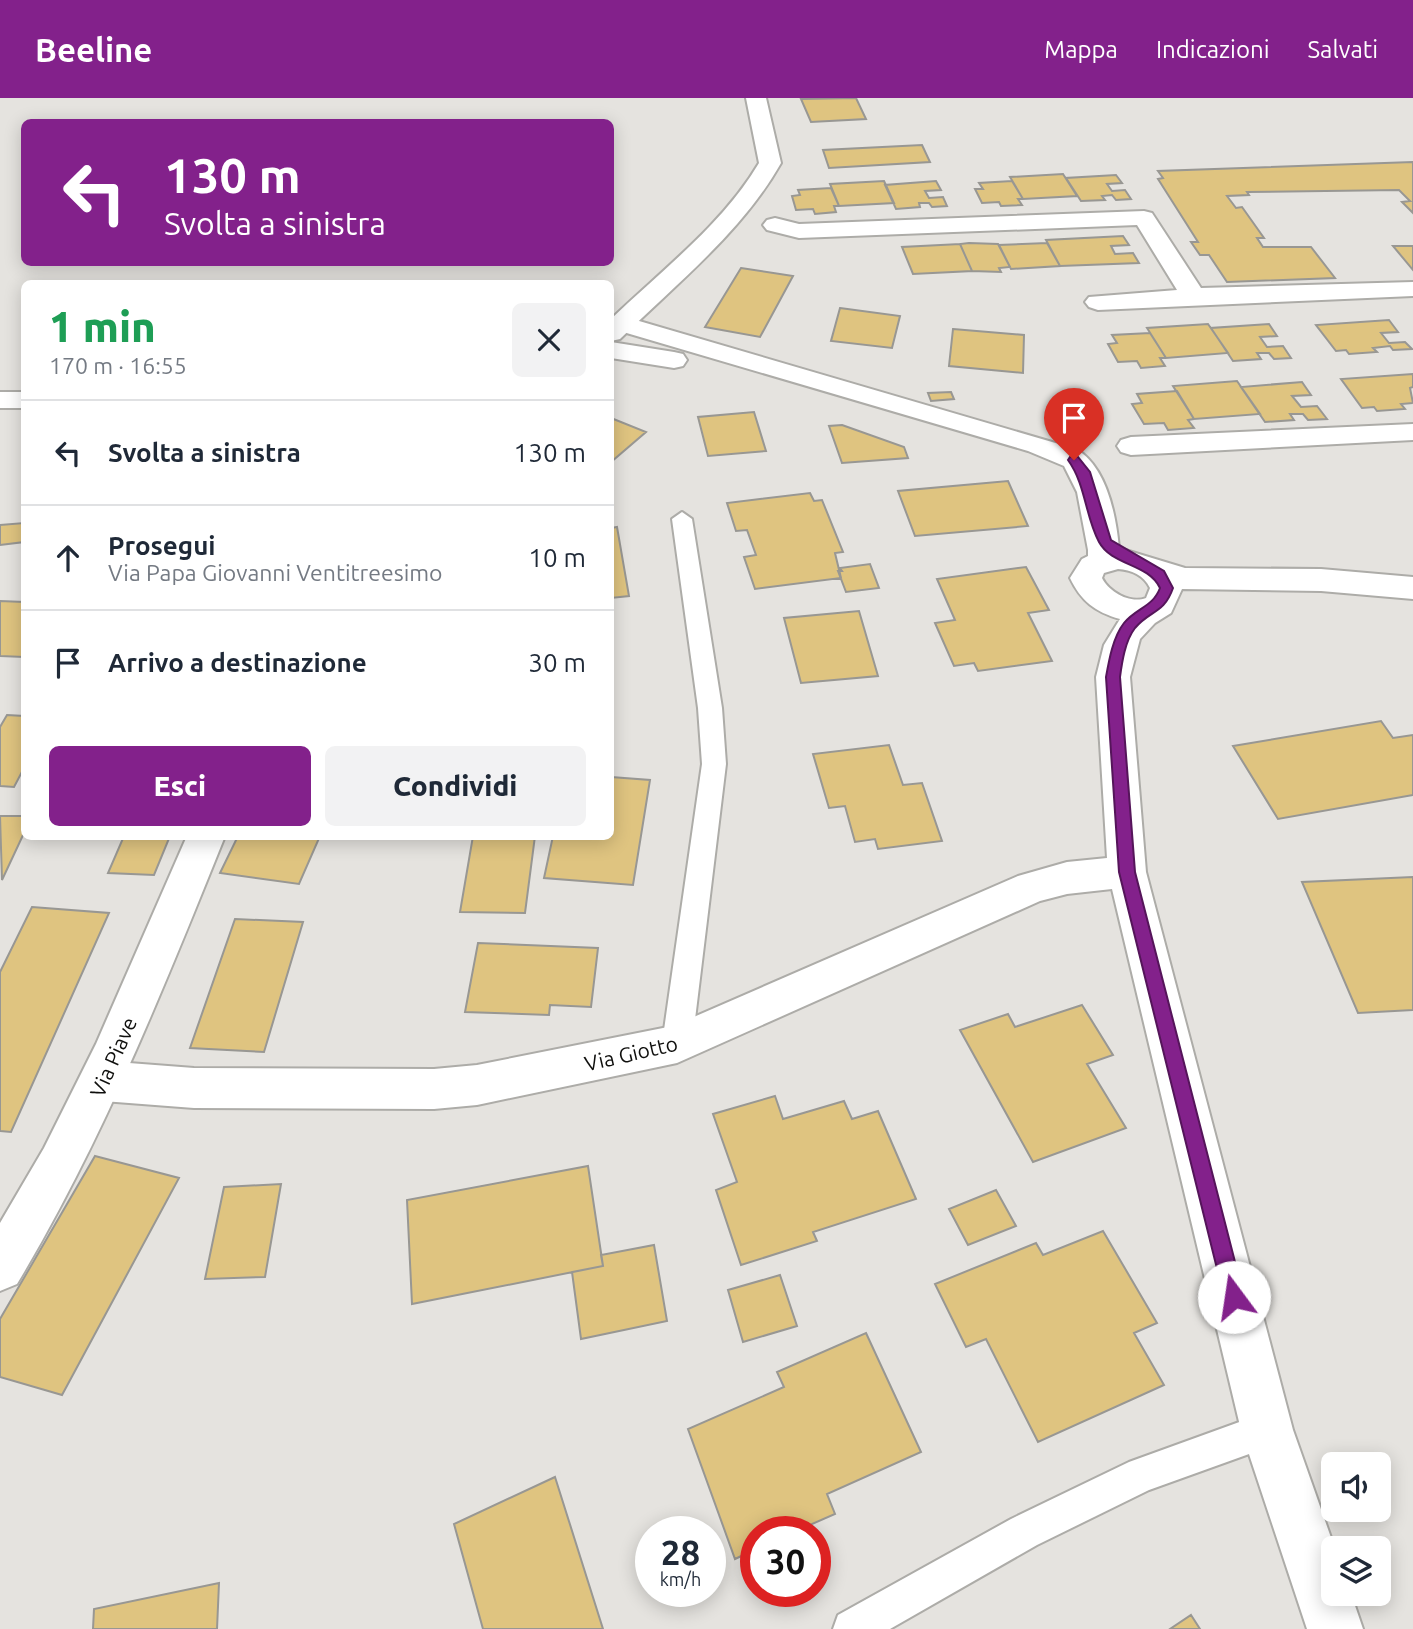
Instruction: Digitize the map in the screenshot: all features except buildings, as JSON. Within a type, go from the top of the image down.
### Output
[{"type":"street","points":[[617,329],[753,192],[770,163],[756,98]]},
{"type":"street","points":[[775,225],[799,231],[1144,218],[1194,296]]},
{"type":"street","points":[[1098,302],[1194,296],[1408,296]]},
{"type":"street","points":[[617,329],[774,367],[1038,445],[1074,460],[1084,472],[1135,572],[1134,611],[1112,607],[1093,594],[1088,586],[1089,570],[1135,572],[1174,589],[1217,580],[1321,579],[1413,588]]},
{"type":"street","points":[[614,351],[684,362],[774,367]]},
{"type":"street","points":[[0,400],[21,400]]},
{"type":"street","points":[[1131,446],[1413,432]]},
{"type":"street","points":[[1116,655],[1129,625],[1135,572]]},
{"type":"street","points":[[1112,607],[1116,655],[1113,677],[1127,872],[1267,1430],[1335,1629]]},
{"type":"street","name":"Via Piave","points":[[0,1267],[44,1199],[103,1081],[204,840]]},
{"type":"street","name":"Via Giotto","points":[[103,1081],[194,1088],[435,1089],[477,1085],[677,1044],[1032,887],[1067,878],[1127,872]]},
{"type":"lane","points":[[677,1044],[714,764],[710,708],[682,519]]},
{"type":"lane","points":[[852,1629],[1024,1532],[1142,1475],[1267,1430]]},
{"type":"route","points":[[1074,460],[1084,472],[1106,542],[1130,559],[1160,574],[1167,588],[1162,602],[1129,625],[1116,655],[1113,677],[1127,872],[1234,1297]]}]
